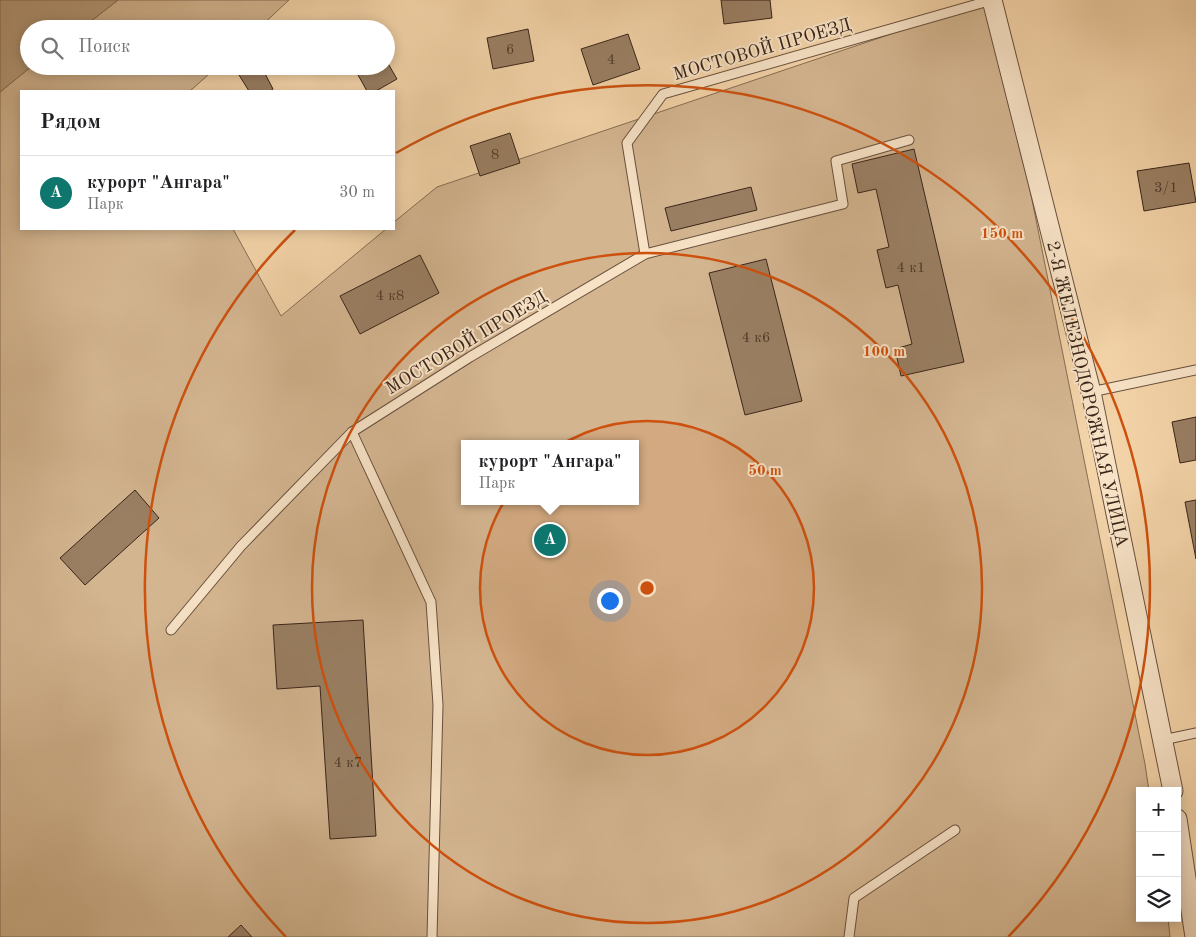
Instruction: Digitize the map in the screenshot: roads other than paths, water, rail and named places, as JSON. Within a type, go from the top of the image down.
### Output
[{"type":"street","name":"2-Я ЖЕЛЕЗНОДОРОЖНАЯ УЛИЦА","points":[[992,0],[1091,392],[1172,787]]},
{"type":"street","points":[[1179,832],[1196,937]]},
{"type":"lane","name":"МОСТОВОЙ ПРОЕЗД","points":[[171,630],[241,546],[352,432],[470,357],[645,254],[627,143],[664,94],[992,0]]},
{"type":"lane","points":[[645,254],[843,204],[836,161],[909,140]]},
{"type":"lane","points":[[1091,392],[1196,370]]},
{"type":"lane","points":[[352,432],[430,602],[438,705],[432,937]]},
{"type":"lane","points":[[1163,740],[1196,733]]},
{"type":"lane","points":[[849,937],[854,898],[954,830]]},
{"type":"place","name":"курорт \"Ангара\"","points":[[550,540]]}]
